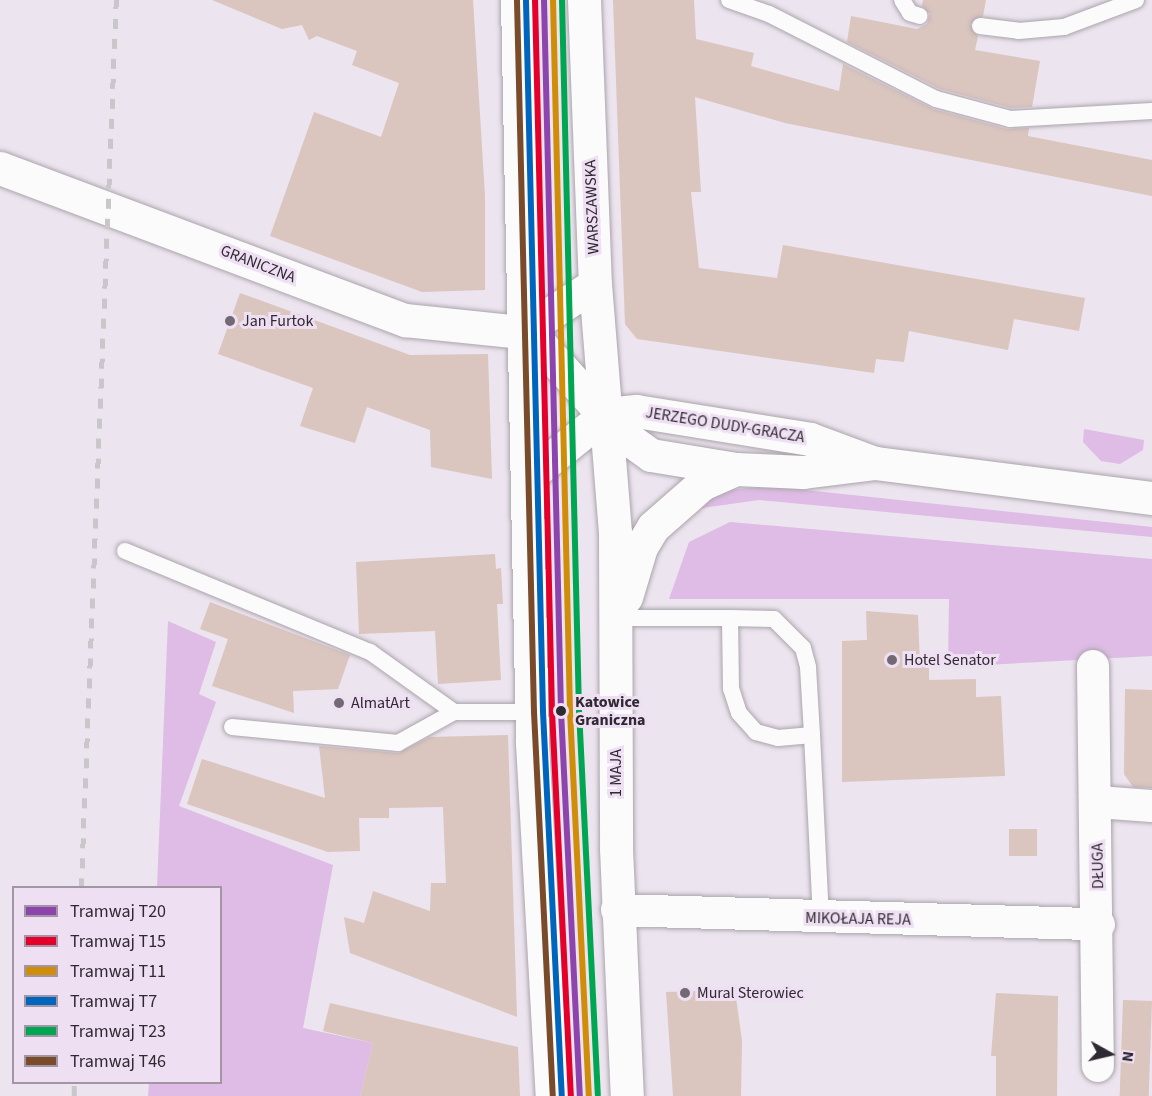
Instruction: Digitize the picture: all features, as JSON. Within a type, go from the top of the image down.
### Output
[{"type":"street","points":[[517,0],[531,712],[552,1096]]},
{"type":"street","name":"WARSZAWSKA","points":[[584,0],[596,284],[606,414]]},
{"type":"street","name":"GRANICZNA","points":[[0,168],[405,320],[522,332]]},
{"type":"street","points":[[522,332],[596,284]]},
{"type":"street","points":[[522,332],[606,414],[528,477]]},
{"type":"street","name":"JERZEGO DUDY-GRACZA","points":[[606,414],[636,411],[792,435],[875,463],[1151,494]]},
{"type":"street","name":"JERZEGO DUDY-GRACZA","points":[[606,414],[619,432],[651,455],[736,469],[803,472],[875,463]]},
{"type":"street","name":"1 MAJA","points":[[606,414],[615,532],[617,910],[627,1096]]},
{"type":"street","points":[[617,628],[635,563],[653,527],[702,484],[736,469]]},
{"type":"street","name":"DŁUGA","points":[[1093,666],[1099,924],[1098,1066]]},
{"type":"street","points":[[1097,802],[1152,806]]},
{"type":"street","name":"MIKOŁAJA REJA","points":[[617,910],[821,918],[1099,924]]},
{"type":"lane","points":[[729,0],[769,14],[936,99],[1010,119],[1152,111]]},
{"type":"lane","points":[[902,0],[910,13],[920,16]]},
{"type":"lane","points":[[980,26],[1019,32],[1064,27],[1136,0]]},
{"type":"lane","points":[[125,551],[370,652],[454,712]]},
{"type":"lane","points":[[617,628],[730,618],[774,619],[803,648],[808,667],[821,918]]},
{"type":"lane","points":[[730,618],[731,689],[739,713],[756,732],[778,738],[812,735]]},
{"type":"lane","points":[[232,728],[398,743],[454,712],[531,712]]},
{"type":"shaded area","points":[[1084,429],[1144,440],[1143,450],[1120,464],[1101,461],[1083,442]]},
{"type":"shaded area","points":[[768,486],[1152,527],[1152,537],[759,500],[695,509],[698,503],[728,490]]},
{"type":"shaded area","points":[[730,522],[1152,559],[1152,656],[948,667],[949,599],[669,599],[689,542]]},
{"type":"shaded area","points":[[168,621],[216,642],[199,694],[216,702],[179,806],[333,865],[303,1028],[373,1043],[360,1096],[148,1096],[149,1084],[222,1084],[222,886],[157,886]]},
{"type":"building","points":[[212,0],[473,0],[485,196],[485,290],[422,292],[270,236],[314,112],[381,137],[399,83],[352,65],[357,51],[317,36],[309,40],[302,25],[282,29]]},
{"type":"building","points":[[613,0],[694,0],[696,39],[754,53],[751,66],[839,91],[843,64],[933,109],[1007,129],[1029,128],[1028,136],[1152,160],[1152,196],[785,123],[695,97],[701,192],[691,192],[699,268],[777,278],[783,245],[1085,298],[1079,331],[1014,319],[1008,350],[909,331],[904,362],[876,359],[874,373],[637,339],[625,324]]},
{"type":"building","points":[[923,0],[986,0],[983,16],[970,24],[978,36],[975,50],[1040,61],[1032,107],[1011,108],[940,89],[847,42],[851,16],[917,29],[927,24],[930,14],[922,6]]},
{"type":"building","points":[[240,293],[410,355],[488,354],[492,479],[431,467],[430,430],[367,407],[355,443],[300,426],[313,388],[218,354]]},
{"type":"building","points":[[495,554],[496,569],[501,568],[503,604],[497,604],[501,680],[438,684],[435,631],[359,634],[356,562]]},
{"type":"building","points":[[210,602],[350,655],[338,689],[293,691],[294,713],[212,686],[228,639],[200,629]]},
{"type":"building","points":[[866,611],[918,615],[920,666],[929,666],[929,680],[976,679],[976,697],[1001,696],[1005,776],[842,782],[842,641],[867,640]]},
{"type":"building","points":[[1125,689],[1152,690],[1152,788],[1133,787],[1124,774]]},
{"type":"building","points":[[508,735],[517,1017],[350,953],[344,917],[364,923],[373,891],[430,911],[431,883],[446,883],[443,807],[389,808],[389,818],[359,818],[360,851],[328,852],[187,804],[202,759],[325,798],[319,746],[398,753],[430,737]]},
{"type":"building","points":[[1009,829],[1037,829],[1037,856],[1009,856]]},
{"type":"building","points":[[735,990],[742,1041],[741,1096],[673,1096],[666,992]]},
{"type":"building","points":[[996,993],[1058,996],[1057,1096],[996,1096],[996,1056],[991,1056]]},
{"type":"building","points":[[1123,1000],[1152,1001],[1149,1096],[1120,1096]]},
{"type":"building","points":[[330,1003],[518,1047],[520,1096],[360,1096],[373,1043],[323,1031]]},
{"type":"railway","points":[[81,886],[116,0]]},
{"type":"railway","points":[[74,1084],[74,1096]]},
{"type":"tram line","name":"T15","points":[[535,0],[552,711],[571,1096]]},
{"type":"tram line","name":"T20","points":[[544,0],[561,711],[580,1096]]},
{"type":"tram line","name":"T11","points":[[553,0],[570,711],[589,1096]]},
{"type":"tram line","name":"T23","points":[[562,0],[579,710],[598,1095]]},
{"type":"tram line","name":"T46","points":[[517,1],[534,712],[553,1096]]},
{"type":"tram line","name":"T7","points":[[526,1],[543,712],[562,1096]]},
{"type":"place","name":"Jan Furtok","points":[[230,321]]},
{"type":"place","name":"Hotel Senator","points":[[892,660]]},
{"type":"place","name":"AlmatArt","points":[[339,703]]},
{"type":"place","name":"Katowice Graniczna","points":[[561,711]]},
{"type":"place","name":"Mural Sterowiec","points":[[685,993]]}]
